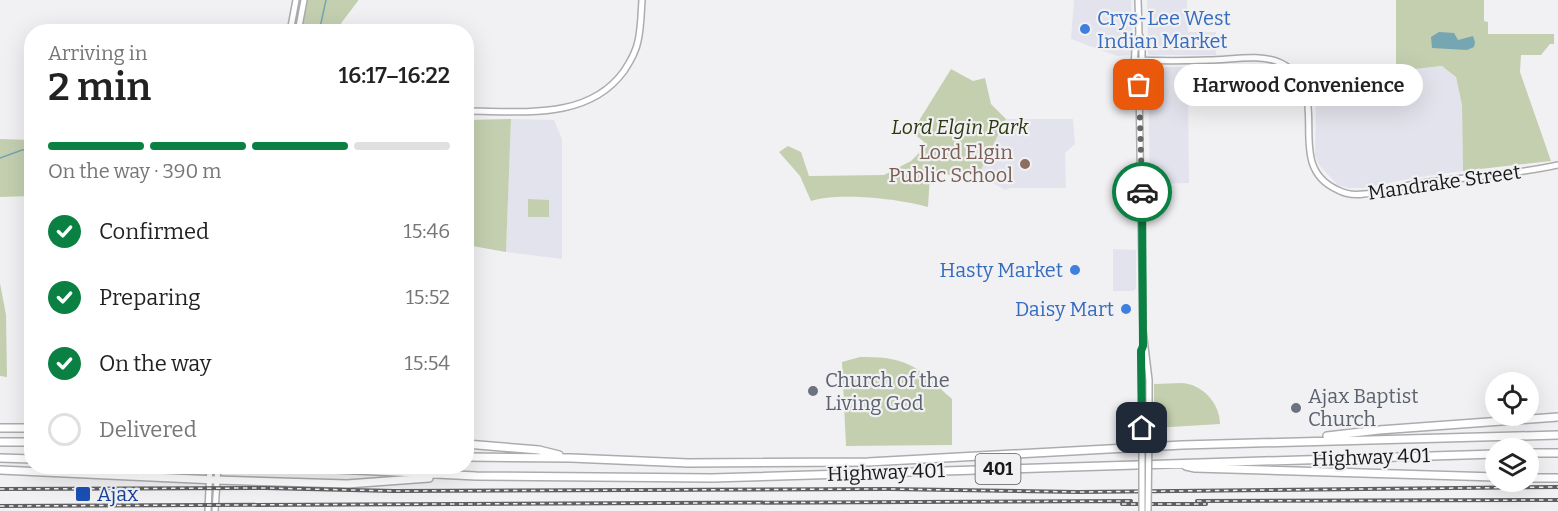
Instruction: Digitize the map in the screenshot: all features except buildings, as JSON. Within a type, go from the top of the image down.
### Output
[{"type":"highway","points":[[1286,442],[1378,430],[1558,417]]},
{"type":"highway","points":[[0,428],[24,428]]},
{"type":"highway","name":"Highway 401","points":[[474,457],[688,463],[868,462],[1078,450],[1558,435]]},
{"type":"highway","points":[[0,442],[24,442]]},
{"type":"highway","points":[[474,445],[539,450],[570,458]]},
{"type":"highway","points":[[1539,453],[1558,453]]},
{"type":"highway","name":"Highway 401","points":[[436,474],[712,478],[1485,454]]},
{"type":"highway","points":[[0,458],[24,459]]},
{"type":"highway","points":[[1175,464],[1195,468],[1485,477]]},
{"type":"highway","points":[[0,470],[24,471]]},
{"type":"highway","points":[[85,474],[347,484],[476,476]]},
{"type":"highway","points":[[1539,478],[1558,478]]},
{"type":"main road","points":[[292,24],[296,0]]},
{"type":"main road","points":[[300,24],[304,0]]},
{"type":"main road","points":[[474,111],[550,110],[585,103],[600,95],[618,80],[633,54],[638,42],[642,0]]},
{"type":"main road","points":[[1137,0],[1139,34],[1142,42],[1139,60],[1142,78],[1139,82],[1143,346],[1141,351],[1142,511]]},
{"type":"main road","name":"Mandrake Street","points":[[1139,60],[1264,58],[1281,63],[1301,80],[1308,99],[1308,151],[1311,164],[1319,176],[1338,191],[1370,194],[1419,183],[1558,165]]},
{"type":"main road","points":[[1143,346],[1146,351],[1149,380],[1148,511]]},
{"type":"main road","points":[[211,474],[215,511]]},
{"type":"main road","points":[[208,511],[215,474]]},
{"type":"shaded area","points":[[1074,0],[1131,0],[1133,51],[1130,55],[1117,56],[1071,39]]},
{"type":"shaded area","points":[[1147,0],[1187,0],[1188,32],[1216,32],[1216,55],[1150,55],[1148,53]]},
{"type":"shaded area","points":[[1443,66],[1456,77],[1462,105],[1463,171],[1365,188],[1338,185],[1319,165],[1315,155],[1316,101],[1346,83],[1385,86],[1396,71]]},
{"type":"shaded area","points":[[1148,67],[1203,67],[1203,94],[1188,95],[1189,183],[1150,184]]},
{"type":"shaded area","points":[[511,119],[554,120],[562,139],[562,259],[506,252]]},
{"type":"shaded area","name":"Lord Elgin Public School","points":[[1006,119],[1073,119],[1075,144],[1065,153],[1066,188],[1011,188],[1005,190],[979,175]]},
{"type":"shaded area","points":[[1113,249],[1136,250],[1136,288],[1134,291],[1113,291]]},
{"type":"green space","points":[[306,0],[358,0],[341,24],[302,24]]},
{"type":"green space","points":[[1396,0],[1484,0],[1484,21],[1488,22],[1488,34],[1554,34],[1554,44],[1550,44],[1541,55],[1521,55],[1520,72],[1551,161],[1463,171],[1462,105],[1456,77],[1442,66],[1396,71]]},
{"type":"green space","name":"Lord Elgin Park","points":[[951,69],[973,81],[985,78],[991,104],[1006,119],[979,174],[930,175],[928,207],[902,201],[853,197],[823,198],[811,201],[800,176],[779,152],[788,146],[801,152],[809,176],[884,175],[911,161],[924,148],[924,142],[912,132]]},
{"type":"green space","points":[[511,119],[506,252],[474,246],[474,120]]},
{"type":"green space","points":[[0,139],[24,140],[24,196],[0,197]]},
{"type":"green space","points":[[528,199],[549,200],[549,217],[528,217]]},
{"type":"green space","points":[[0,283],[6,315],[7,377],[0,376]]},
{"type":"green space","points":[[860,357],[890,359],[912,366],[952,399],[952,445],[846,446],[842,362]]},
{"type":"green space","points":[[1182,383],[1196,387],[1208,396],[1217,409],[1220,424],[1154,428],[1154,384]]},
{"type":"water","points":[[1439,32],[1454,33],[1458,40],[1473,36],[1474,47],[1467,50],[1432,48],[1431,37]]},
{"type":"waterway","points":[[321,24],[326,0]]},
{"type":"waterway","points":[[0,158],[24,150]]},
{"type":"railway","points":[[0,489],[265,488],[394,491],[889,489],[1078,492],[1558,487]]},
{"type":"railway","points":[[1197,501],[1558,500]]},
{"type":"railway","points":[[0,506],[1131,501]]},
{"type":"railway","points":[[1122,504],[1206,504]]},
{"type":"way so far","points":[[1139,85],[1142,192]]},
{"type":"place","name":"Crys-Lee West Indian Market","points":[[1085,29]]},
{"type":"place","name":"Harwood Convenience","points":[[1139,85]]},
{"type":"place","name":"Lord Elgin Public School","points":[[1025,164]]},
{"type":"place","name":"Hasty Market","points":[[1075,270]]},
{"type":"place","name":"Daisy Mart","points":[[1126,309]]},
{"type":"place","name":"Church of the Living God","points":[[813,391]]},
{"type":"place","name":"Ajax Baptist Church","points":[[1296,408]]},
{"type":"place","name":"Ajax","points":[[83,494]]},
{"type":"route","points":[[1142,192],[1142,428]]}]
